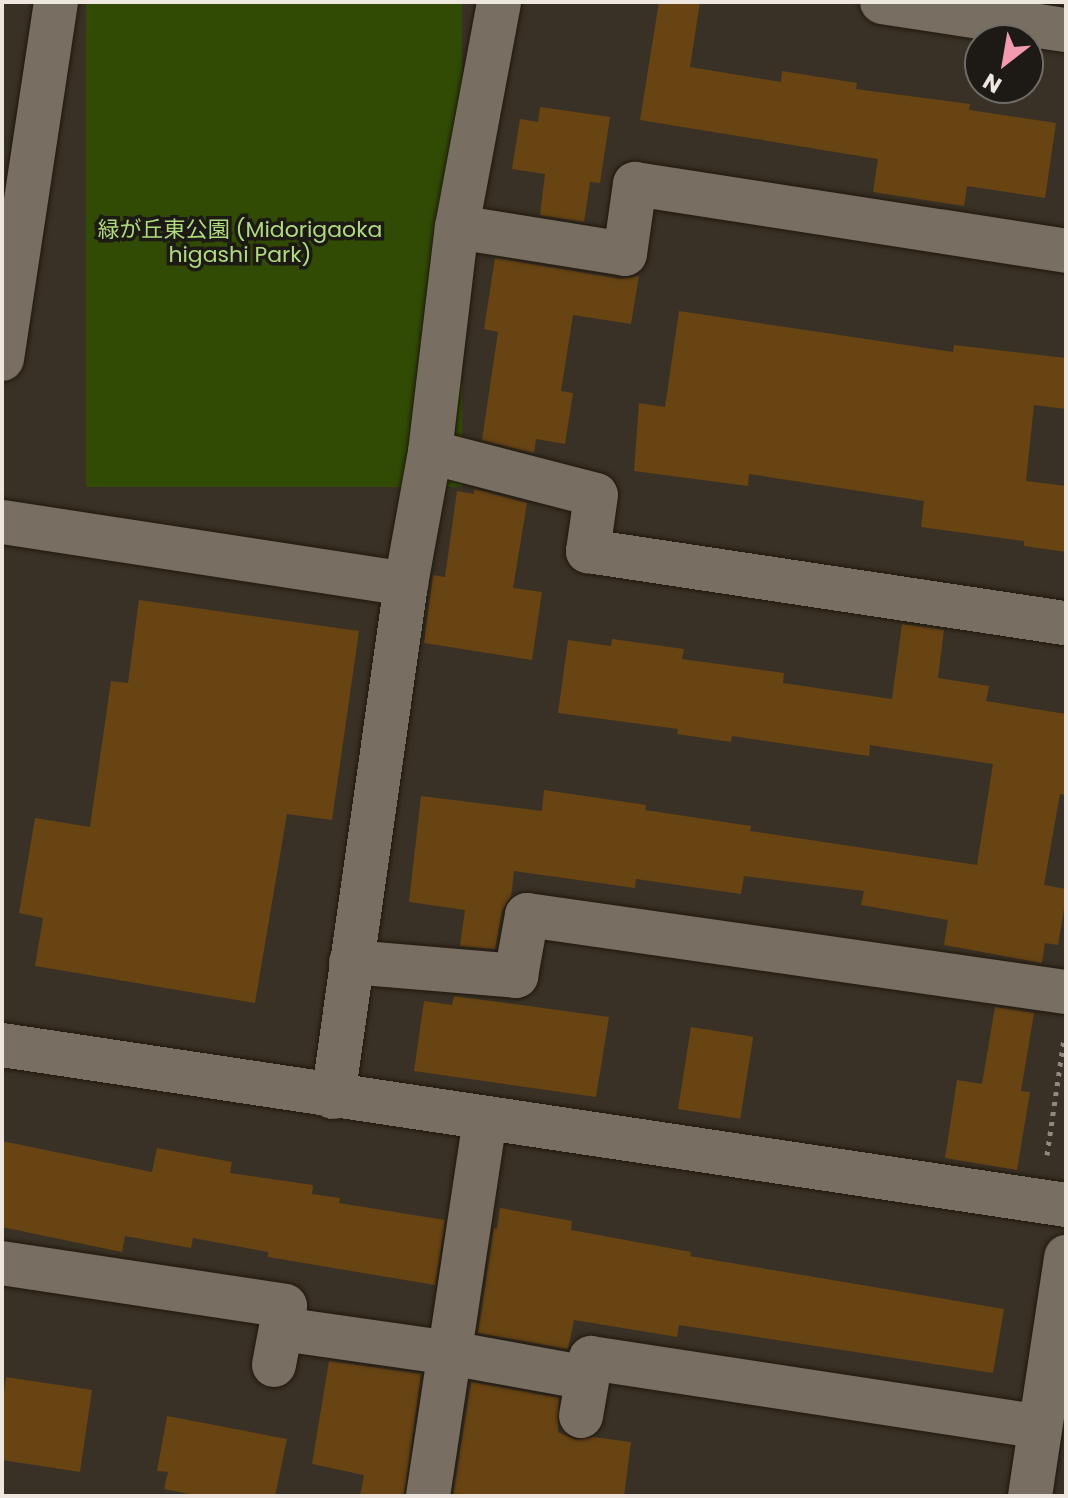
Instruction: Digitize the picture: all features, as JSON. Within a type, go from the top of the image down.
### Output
[{"type":"street","points":[[2,359],[56,2]]},
{"type":"street","points":[[333,1097],[406,584],[430,452],[457,227],[499,2]]},
{"type":"street","points":[[882,2],[1066,30]]},
{"type":"street","points":[[457,227],[625,254],[635,184],[1066,251]]},
{"type":"street","points":[[430,452],[596,495],[588,551],[1066,623]]},
{"type":"street","points":[[2,522],[406,584]]},
{"type":"street","points":[[351,962],[516,976],[527,915],[1066,992]]},
{"type":"street","points":[[2,1045],[1066,1205]]},
{"type":"street","points":[[428,1496],[485,1120]]},
{"type":"street","points":[[1030,1496],[1066,1257]]},
{"type":"street","points":[[2,1263],[285,1306],[278,1347],[450,1353],[584,1397],[591,1358],[1040,1427]]},
{"type":"green space","name":"緑が丘東公園 (Midorigaoka higashi Park)","points":[[86,2],[462,2],[462,487],[86,487]]},
{"type":"building","points":[[659,2],[700,2],[690,67],[781,82],[782,71],[857,83],[856,89],[970,104],[969,110],[1056,123],[1045,198],[967,186],[964,206],[873,192],[878,159],[640,120]]},
{"type":"building","points":[[540,107],[610,117],[600,183],[590,182],[584,222],[540,215],[545,174],[512,169],[520,119],[538,122]]},
{"type":"building","points":[[495,258],[621,279],[639,276],[631,324],[573,315],[561,391],[573,393],[565,444],[536,439],[534,453],[482,440],[498,332],[484,329]]},
{"type":"building","points":[[679,311],[953,352],[954,345],[1066,358],[1066,409],[1034,405],[1026,481],[1066,486],[1066,552],[1024,546],[1024,541],[921,527],[924,501],[749,474],[748,486],[634,471],[639,403],[665,407]]},
{"type":"building","points":[[474,489],[527,503],[513,588],[542,592],[532,660],[424,643],[433,575],[445,577],[457,491],[474,494]]},
{"type":"building","points":[[139,600],[359,631],[332,820],[287,814],[255,1003],[35,966],[43,918],[19,913],[35,818],[90,827],[111,681],[128,683]]},
{"type":"building","points":[[902,624],[944,630],[938,678],[989,686],[986,701],[1066,714],[1066,795],[1060,794],[1044,885],[1066,889],[1066,897],[1058,945],[1045,943],[1042,963],[944,945],[948,920],[861,905],[864,891],[744,876],[741,894],[636,879],[635,888],[514,871],[511,897],[502,911],[495,949],[460,946],[465,910],[409,902],[421,796],[542,811],[544,790],[646,805],[645,810],[751,826],[750,831],[977,865],[993,764],[870,745],[869,756],[732,736],[731,742],[677,734],[678,729],[558,713],[568,640],[611,646],[612,639],[684,649],[682,659],[784,673],[783,683],[892,699]]},
{"type":"building","points":[[454,996],[609,1017],[596,1097],[414,1071],[424,1001],[452,1005]]},
{"type":"building","points":[[995,1007],[1034,1013],[1021,1091],[1030,1092],[1017,1170],[945,1158],[957,1080],[982,1084]]},
{"type":"building","points":[[691,1027],[753,1037],[740,1119],[678,1109]]},
{"type":"building","points":[[2,1141],[152,1172],[157,1148],[232,1162],[230,1173],[313,1185],[312,1194],[340,1198],[339,1203],[445,1220],[435,1285],[268,1257],[268,1252],[193,1238],[191,1248],[125,1236],[122,1252],[2,1227]]},
{"type":"building","points":[[500,1208],[572,1221],[571,1230],[691,1252],[690,1256],[1004,1309],[993,1373],[679,1325],[677,1337],[574,1320],[568,1349],[478,1333],[494,1228],[497,1229]]},
{"type":"building","points":[[329,1361],[421,1374],[404,1496],[360,1496],[364,1475],[312,1464]]},
{"type":"building","points":[[6,1377],[92,1390],[80,1472],[2,1460],[2,1407]]},
{"type":"building","points":[[471,1382],[559,1398],[558,1432],[576,1440],[593,1437],[631,1442],[624,1496],[453,1496]]},
{"type":"building","points":[[167,1416],[287,1439],[275,1496],[200,1496],[164,1489],[168,1472],[157,1471]]}]
